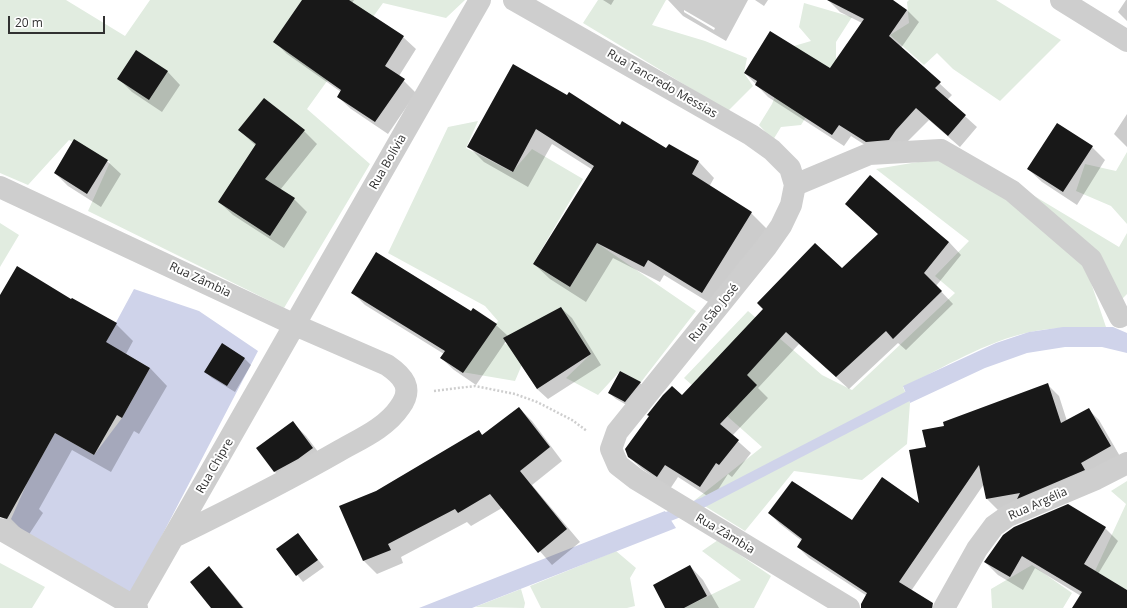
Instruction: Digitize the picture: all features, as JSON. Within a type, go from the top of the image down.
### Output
[{"type":"street","name":"Rua Bolívia","points":[[295,325],[480,0]]},
{"type":"street","name":"Rua Tancredo Messias","points":[[514,0],[751,135],[772,150],[790,168],[795,185]]},
{"type":"street","points":[[1061,0],[1127,41]]},
{"type":"street","points":[[795,185],[869,154],[941,150],[1012,191],[1092,259],[1120,317]]},
{"type":"street","name":"Rua São José","points":[[614,440],[778,231],[791,205],[795,185]]},
{"type":"street","name":"Rua Zâmbia","points":[[0,187],[295,325],[387,365],[399,373],[406,385],[406,394]]},
{"type":"street","name":"Rua Chipre","points":[[135,607],[295,325]]},
{"type":"street","points":[[174,537],[296,475],[370,432],[389,420],[401,406],[406,394]]},
{"type":"street","name":"Rua Zâmbia","points":[[614,440],[618,464],[636,479],[663,497],[849,608]]},
{"type":"street","name":"Rua Argélia","points":[[944,608],[977,549],[994,526],[1008,516],[1096,479],[1127,463]]},
{"type":"street","points":[[0,528],[135,607]]},
{"type":"path","points":[[406,394],[475,386],[515,394],[537,402],[614,440]]},
{"type":"shaded area","points":[[0,0],[66,0],[125,36],[150,0],[465,0],[446,18],[383,3],[307,109],[370,164],[284,308],[88,211],[110,162],[69,140],[28,185],[0,173]]},
{"type":"shaded area","points":[[598,0],[666,0],[652,25],[705,41],[747,58],[744,73],[753,86],[728,111],[583,23]]},
{"type":"shaded area","points":[[909,0],[996,0],[1061,40],[1000,101],[953,69],[937,53],[924,65],[890,35],[909,23],[907,2]]},
{"type":"shaded area","points":[[804,3],[852,17],[836,42],[836,69],[801,125],[781,127],[773,140],[759,125],[772,104],[794,46],[811,41],[799,27]]},
{"type":"shaded area","points":[[478,121],[466,148],[512,172],[532,149],[583,179],[533,264],[570,287],[597,243],[696,311],[641,382],[620,371],[598,395],[566,378],[591,354],[574,329],[540,318],[504,343],[526,355],[515,381],[462,372],[498,321],[485,306],[388,253],[448,127]]},
{"type":"shaded area","points":[[1127,152],[1127,224],[1111,206],[1076,191],[1085,164],[1116,171]]},
{"type":"shaded area","points":[[942,158],[1009,200],[1085,265],[1106,327],[1049,329],[1014,336],[981,348],[903,387],[910,403],[907,444],[862,480],[794,471],[745,531],[695,500],[762,447],[684,378],[748,311],[822,375],[852,390],[955,293],[935,276],[969,241],[876,169]]},
{"type":"shaded area","points":[[1026,191],[1119,247],[1127,233],[1127,294],[1121,300]]},
{"type":"shaded area","points":[[0,223],[19,235],[0,267]]},
{"type":"shaded area","points":[[1127,481],[1127,590],[1095,571],[1126,504],[1111,491]]},
{"type":"shaded area","points":[[718,540],[771,576],[754,608],[684,608],[741,580],[702,551]]},
{"type":"shaded area","points":[[616,551],[636,568],[630,578],[635,606],[627,608],[541,608],[530,586]]},
{"type":"shaded area","points":[[0,563],[45,587],[32,608],[0,608]]},
{"type":"shaded area","points":[[1032,565],[1072,593],[1063,608],[992,608],[991,589]]},
{"type":"shaded area","points":[[521,589],[525,603],[524,608],[475,607]]},
{"type":"water","points":[[134,289],[199,311],[258,351],[131,595],[23,531],[11,519],[27,483],[55,433],[94,455],[122,418],[150,368],[123,352],[99,354]]},
{"type":"water","points":[[1063,327],[1113,327],[1127,333],[1127,353],[1102,347],[1065,347],[1027,353],[985,368],[910,403],[903,386],[996,343],[1029,332]]},
{"type":"water","points":[[665,511],[676,528],[472,608],[419,608]]},
{"type":"building","points":[[302,0],[349,0],[404,36],[385,66],[405,79],[375,122],[337,97],[341,90],[273,42]]},
{"type":"building","points":[[827,0],[893,0],[907,10],[889,36],[941,82],[935,88],[966,115],[948,136],[916,108],[889,140],[866,142],[839,125],[832,135],[755,85],[757,81],[744,73],[770,31],[830,68],[864,19]]},
{"type":"building","points":[[136,50],[168,71],[149,100],[117,79]]},
{"type":"building","points":[[513,64],[567,95],[569,92],[620,125],[622,121],[666,148],[669,144],[699,161],[692,174],[752,212],[702,293],[648,260],[644,267],[597,243],[570,287],[533,264],[594,166],[536,129],[513,172],[467,147]]},
{"type":"building","points":[[264,98],[305,130],[265,179],[295,198],[270,236],[218,202],[256,144],[238,130]]},
{"type":"building","points":[[1057,123],[1093,146],[1063,192],[1027,169]]},
{"type":"building","points":[[74,139],[108,160],[87,194],[54,173]]},
{"type":"building","points":[[870,175],[949,242],[924,273],[942,291],[893,339],[886,331],[836,377],[786,332],[747,375],[757,385],[720,424],[739,440],[719,465],[716,463],[700,487],[665,465],[657,477],[628,457],[625,449],[649,416],[647,415],[663,395],[672,386],[682,395],[763,309],[757,303],[815,243],[842,268],[878,234],[845,204]]},
{"type":"building","points":[[376,252],[471,311],[473,308],[497,324],[463,373],[440,358],[445,351],[351,293]]},
{"type":"building","points":[[17,266],[71,299],[72,298],[117,323],[106,342],[150,368],[122,418],[117,415],[94,455],[55,433],[7,519],[0,517],[0,295]]},
{"type":"building","points":[[561,307],[591,354],[537,389],[503,338]]},
{"type":"building","points":[[222,343],[245,358],[227,386],[204,372]]},
{"type":"building","points":[[620,371],[641,382],[625,402],[608,393]]},
{"type":"building","points":[[1048,383],[1061,423],[1089,408],[1111,446],[1081,463],[1085,470],[1017,499],[1020,493],[986,499],[979,465],[899,582],[933,603],[932,608],[861,608],[861,604],[867,593],[797,547],[802,539],[768,513],[792,481],[852,520],[882,477],[919,503],[909,450],[926,447],[922,430],[944,426],[943,422]]},
{"type":"building","points":[[519,407],[550,447],[520,471],[567,529],[538,553],[490,494],[458,513],[455,509],[388,544],[391,550],[363,561],[339,506],[376,491],[479,430],[482,435]]},
{"type":"building","points":[[293,421],[313,448],[298,459],[274,472],[256,448]]},
{"type":"building","points":[[1068,504],[1106,527],[1084,564],[1127,590],[1127,608],[1072,608],[1082,592],[1022,556],[1010,577],[984,562],[1003,535],[1014,527]]},
{"type":"building","points":[[298,533],[318,560],[296,576],[276,549]]},
{"type":"building","points":[[690,565],[707,596],[684,608],[665,608],[653,585]]},
{"type":"building","points":[[209,566],[243,608],[211,608],[190,582]]},
{"type":"waterway","points":[[657,521],[702,503],[918,391]]}]
